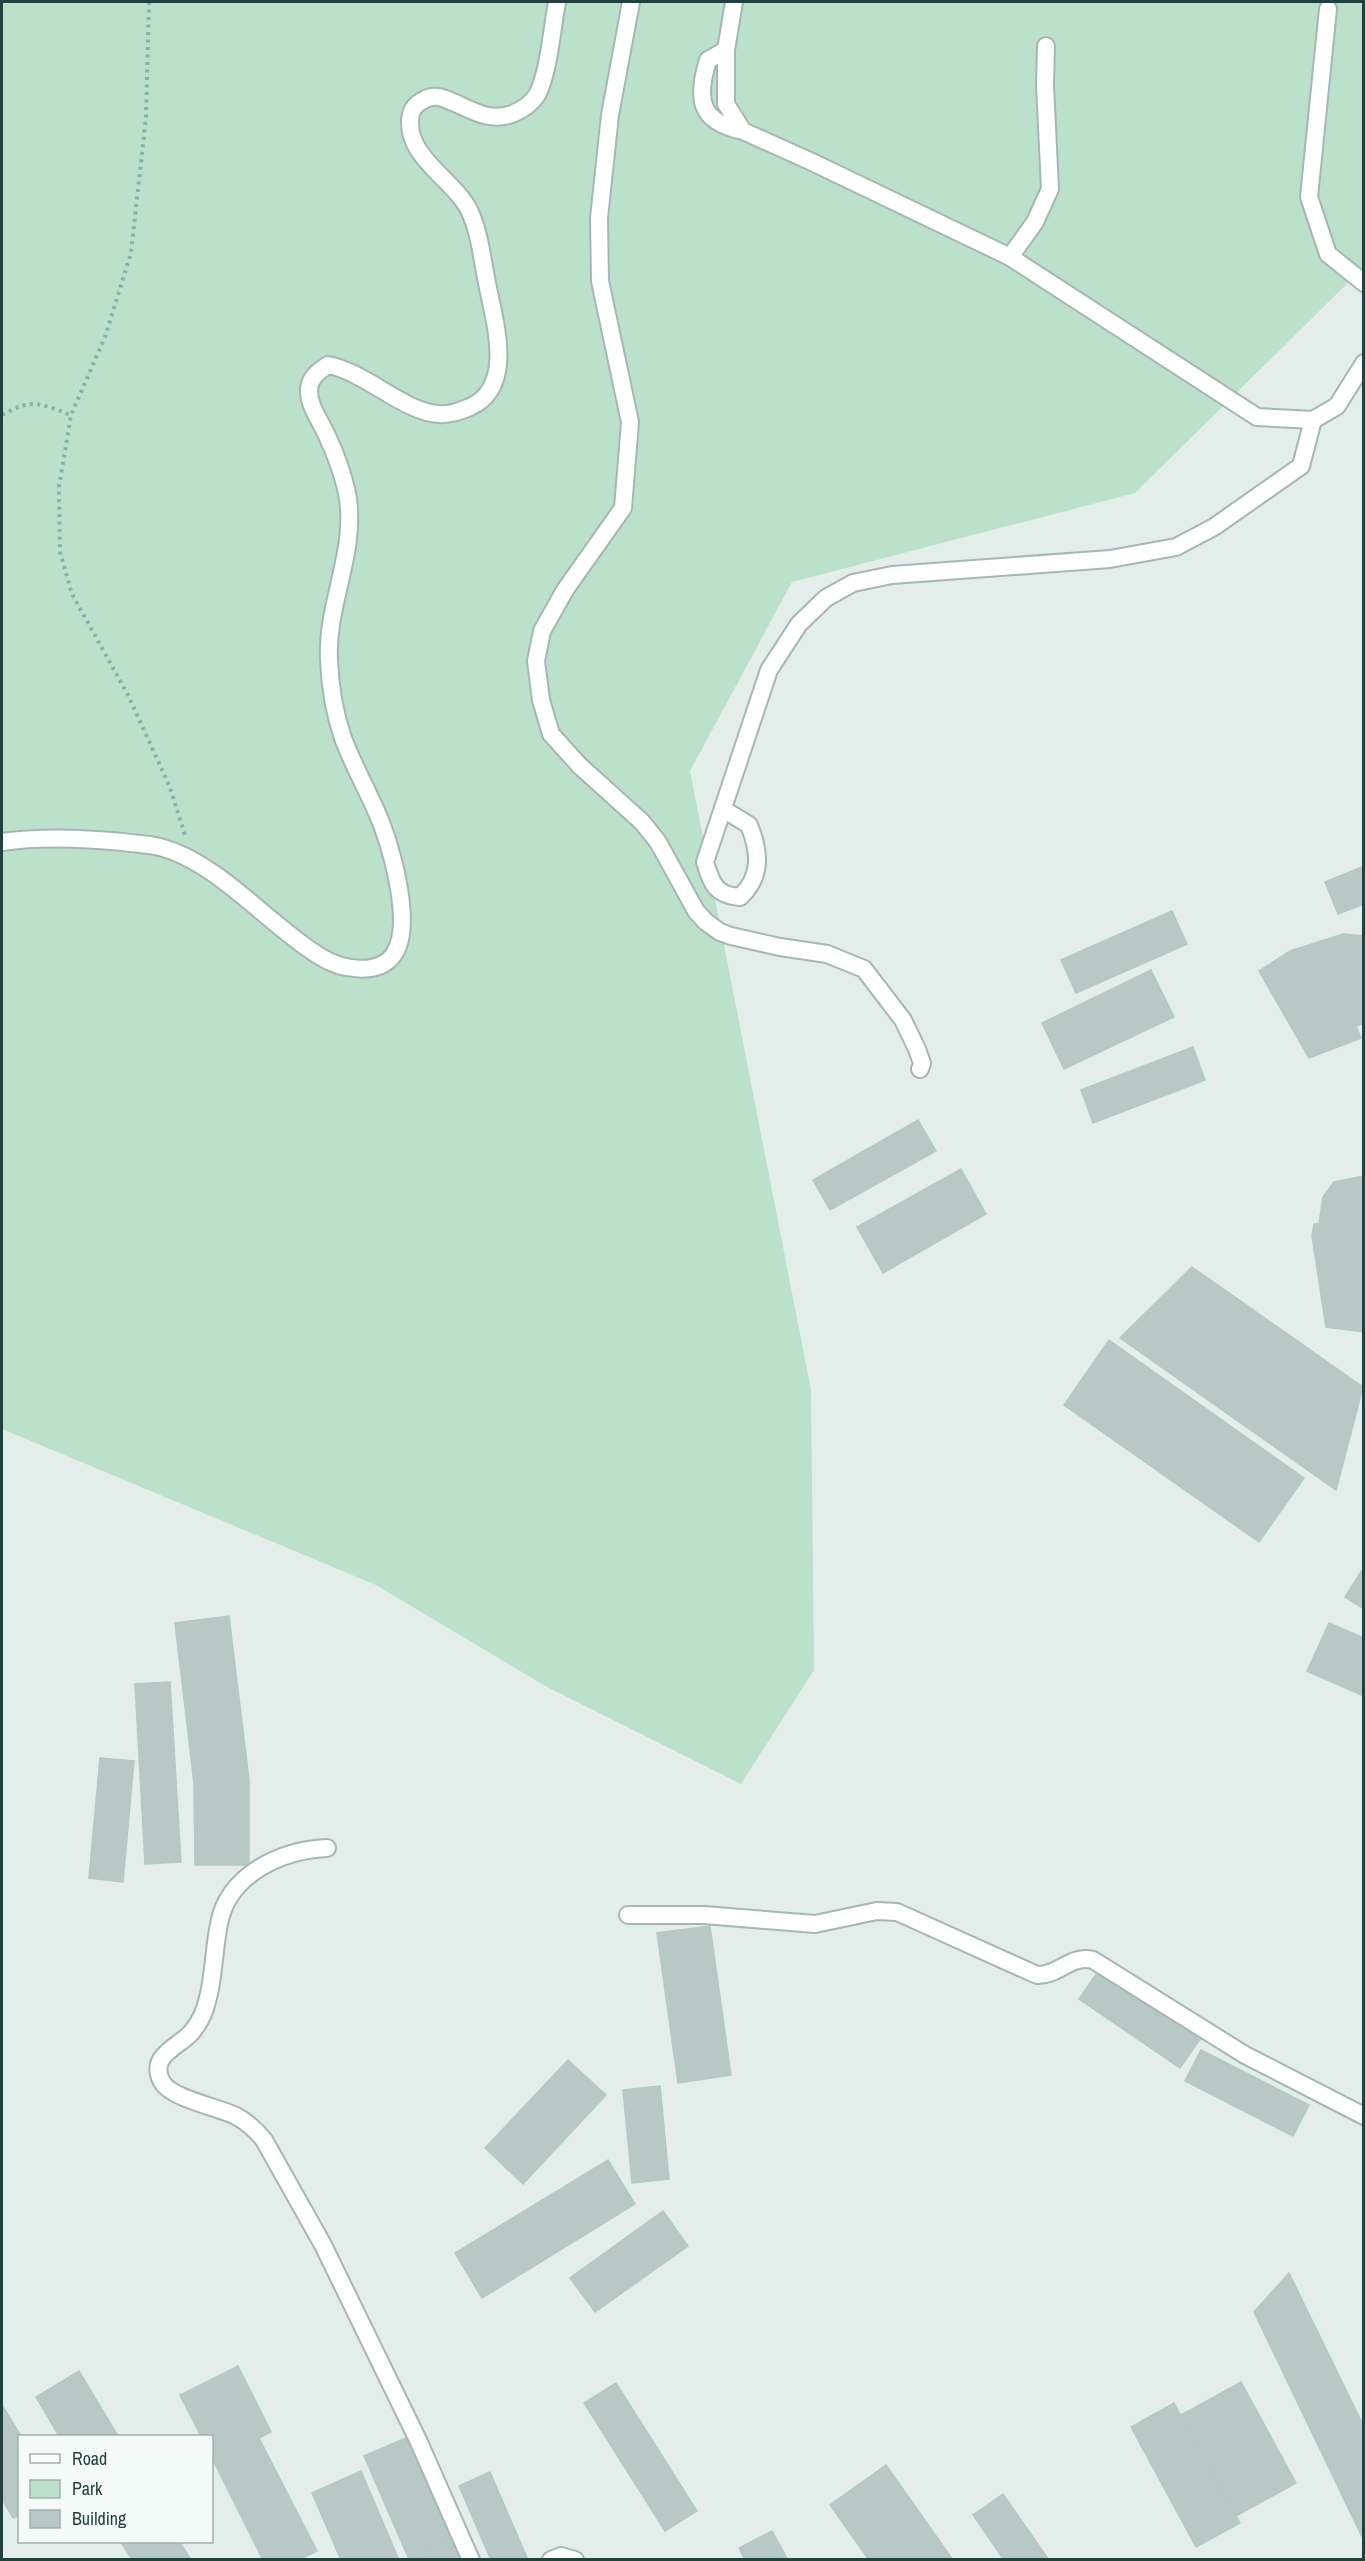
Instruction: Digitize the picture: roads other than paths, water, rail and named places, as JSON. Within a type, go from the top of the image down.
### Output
[{"type":"street","points":[[2,842],[32,837],[90,839],[160,847],[194,862],[232,888],[322,958],[344,966],[365,969],[380,965],[394,955],[400,936],[403,911],[396,881],[382,826],[344,740],[332,701],[328,658],[331,616],[348,548],[351,522],[339,466],[329,438],[313,408],[308,391],[311,380],[328,365],[354,373],[416,408],[438,414],[457,412],[478,403],[489,391],[498,369],[498,341],[476,230],[469,210],[418,148],[409,129],[411,112],[419,102],[437,97],[486,117],[504,117],[522,110],[536,95],[547,62],[556,2]]},
{"type":"street","points":[[631,2],[610,115],[599,218],[600,281],[630,422],[623,508],[565,590],[542,631],[536,661],[541,700],[551,734],[580,766],[642,822],[658,842],[696,911],[706,922],[720,932],[731,936],[780,948],[827,954],[864,969],[903,1020],[922,1063],[920,1070]]},
{"type":"street","points":[[734,2],[726,50],[726,104],[742,131]]},
{"type":"street","points":[[1328,9],[1309,197],[1328,254],[1364,283]]},
{"type":"street","points":[[1010,257],[1035,222],[1050,189],[1045,85],[1046,46]]},
{"type":"street","points":[[726,50],[708,60],[701,86],[701,96],[711,118],[724,127],[742,131],[812,162],[1010,257],[1257,417],[1313,420],[1337,406],[1364,363]]},
{"type":"street","points":[[723,809],[749,825],[758,858],[752,886],[740,897],[726,896],[712,884],[705,862],[769,670],[799,624],[826,598],[853,583],[892,575],[1110,559],[1176,547],[1214,527],[1301,466],[1313,420]]},
{"type":"street","points":[[327,1848],[298,1851],[269,1861],[250,1875],[235,1892],[219,1921],[204,2012],[190,2033],[163,2055],[160,2062],[160,2075],[166,2087],[172,2091],[235,2115],[251,2126],[264,2140],[323,2244],[418,2440],[471,2559]]},
{"type":"street","points":[[628,1915],[704,1915],[815,1924],[877,1911],[897,1912],[1037,1975],[1049,1973],[1076,1959],[1093,1960],[1245,2055],[1364,2116]]},
{"type":"street","points":[[551,2559],[561,2556],[575,2559]]}]
